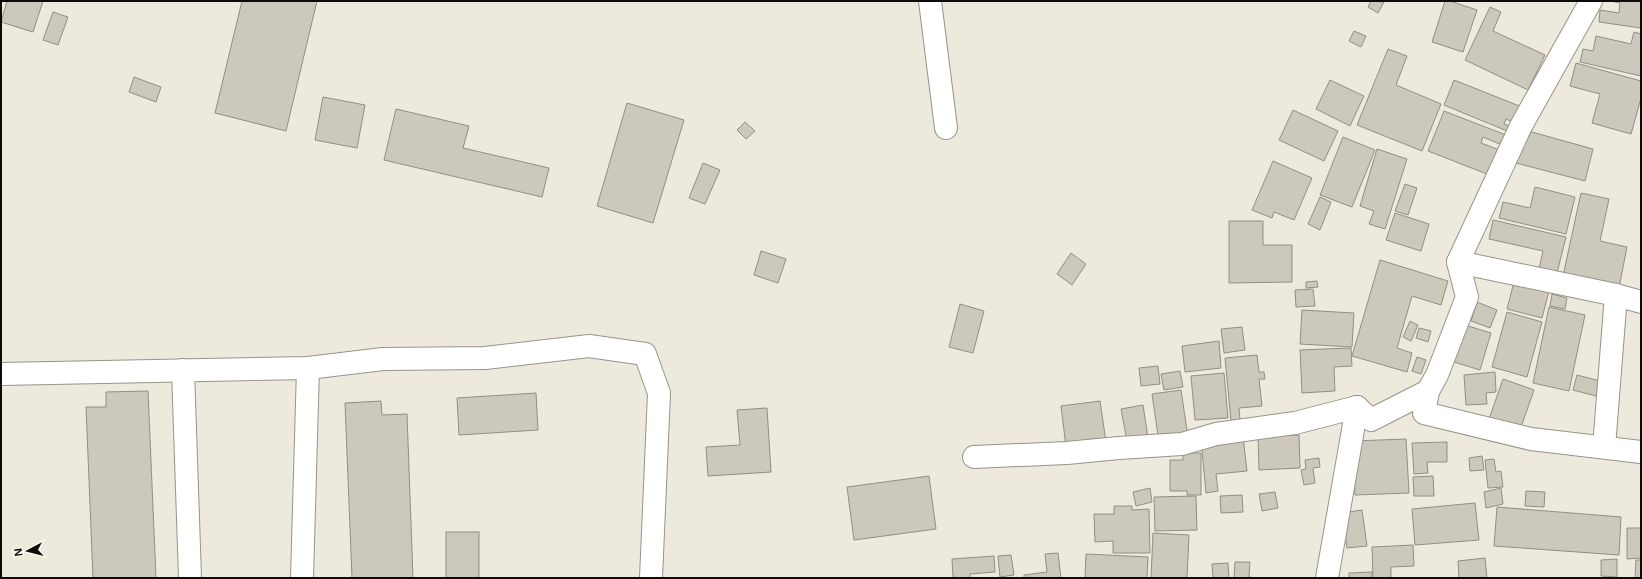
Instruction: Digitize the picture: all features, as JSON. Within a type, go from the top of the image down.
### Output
[{"type":"street","points":[[930,1],[946,128]]},
{"type":"street","points":[[1591,1],[1520,126],[1458,262],[1466,297],[1436,375],[1428,391],[1424,413],[1531,440],[1641,452]]},
{"type":"street","points":[[1458,262],[1616,295],[1641,302]]},
{"type":"street","points":[[1604,447],[1616,295]]},
{"type":"street","points":[[1,374],[308,368],[383,359],[485,358],[589,346],[646,354],[659,393],[651,578]]},
{"type":"street","points":[[302,578],[308,368]]},
{"type":"street","points":[[183,370],[190,578]]},
{"type":"street","points":[[1358,407],[1371,420],[1428,391]]},
{"type":"street","points":[[974,457],[1067,453],[1182,444],[1216,434],[1295,423],[1358,407]]},
{"type":"street","points":[[1327,578],[1358,407]]},
{"type":"building","points":[[7,1],[43,1],[33,32],[1,22]]},
{"type":"building","points":[[242,1],[317,1],[286,131],[215,113]]},
{"type":"building","points":[[1371,1],[1384,2],[1378,13],[1368,7]]},
{"type":"building","points":[[1445,1],[1450,1],[1477,10],[1463,52],[1432,42]]},
{"type":"building","points":[[1610,1],[1641,1],[1641,28],[1599,22],[1600,10],[1619,13],[1620,3]]},
{"type":"building","points":[[1490,7],[1501,12],[1493,31],[1545,55],[1528,90],[1465,60]]},
{"type":"building","points":[[53,12],[68,17],[58,45],[43,40]]},
{"type":"building","points":[[1354,31],[1366,36],[1361,47],[1349,41]]},
{"type":"building","points":[[1634,32],[1641,34],[1641,76],[1580,62],[1583,49],[1593,51],[1596,36],[1631,44]]},
{"type":"building","points":[[1388,49],[1407,56],[1396,85],[1441,104],[1422,151],[1357,125]]},
{"type":"building","points":[[1576,63],[1641,81],[1641,98],[1631,134],[1592,123],[1600,94],[1570,86]]},
{"type":"building","points":[[134,77],[161,87],[156,102],[129,92]]},
{"type":"building","points":[[1330,80],[1364,96],[1350,126],[1316,109]]},
{"type":"building","points":[[1454,80],[1522,107],[1516,123],[1506,119],[1504,124],[1514,128],[1512,133],[1444,105]]},
{"type":"building","points":[[323,97],[365,105],[357,148],[315,140]]},
{"type":"building","points":[[627,103],[684,120],[653,223],[597,206]]},
{"type":"building","points":[[396,109],[469,126],[463,148],[549,168],[542,197],[384,160]]},
{"type":"building","points":[[1293,110],[1338,131],[1324,161],[1279,140]]},
{"type":"building","points":[[1444,111],[1506,135],[1502,145],[1483,137],[1481,143],[1502,151],[1492,176],[1428,151]]},
{"type":"building","points":[[745,122],[755,131],[746,139],[737,130]]},
{"type":"building","points":[[1521,129],[1593,149],[1585,181],[1512,162]]},
{"type":"building","points":[[1343,137],[1375,150],[1352,207],[1320,195]]},
{"type":"building","points":[[1377,149],[1407,159],[1385,229],[1369,224],[1374,211],[1360,206]]},
{"type":"building","points":[[1273,161],[1312,178],[1294,220],[1274,212],[1272,218],[1252,210]]},
{"type":"building","points":[[703,163],[720,170],[705,204],[689,198]]},
{"type":"building","points":[[1405,184],[1417,188],[1408,215],[1395,211]]},
{"type":"building","points":[[1535,187],[1575,197],[1566,234],[1499,218],[1503,202],[1530,208]]},
{"type":"building","points":[[1581,193],[1609,199],[1600,241],[1627,247],[1619,288],[1563,276]]},
{"type":"building","points":[[1320,197],[1331,202],[1320,230],[1308,224]]},
{"type":"building","points":[[1395,213],[1429,224],[1421,251],[1386,240]]},
{"type":"building","points":[[1493,220],[1566,237],[1557,273],[1539,269],[1543,251],[1489,239]]},
{"type":"building","points":[[1229,221],[1263,221],[1263,245],[1292,245],[1292,282],[1229,283]]},
{"type":"building","points":[[761,251],[786,259],[778,283],[754,275]]},
{"type":"building","points":[[1071,253],[1086,264],[1072,285],[1057,274]]},
{"type":"building","points":[[1380,260],[1448,281],[1441,305],[1412,296],[1397,348],[1412,353],[1407,372],[1352,356]]},
{"type":"building","points":[[1317,281],[1318,287],[1306,288],[1306,282]]},
{"type":"building","points":[[1514,282],[1549,291],[1542,318],[1507,309]]},
{"type":"building","points":[[1313,289],[1315,306],[1296,307],[1295,290]]},
{"type":"building","points":[[1552,294],[1567,298],[1565,309],[1550,306]]},
{"type":"building","points":[[1477,302],[1497,310],[1490,328],[1471,321]]},
{"type":"building","points":[[960,304],[984,311],[973,353],[949,347]]},
{"type":"building","points":[[1549,307],[1585,315],[1569,391],[1533,383]]},
{"type":"building","points":[[1302,310],[1354,313],[1352,347],[1300,344]]},
{"type":"building","points":[[1507,312],[1542,322],[1527,377],[1492,367]]},
{"type":"building","points":[[1410,321],[1418,325],[1411,341],[1403,337]]},
{"type":"building","points":[[1465,325],[1491,333],[1480,370],[1454,362]]},
{"type":"building","points":[[1242,327],[1245,350],[1224,353],[1221,329]]},
{"type":"building","points":[[1419,328],[1431,331],[1428,342],[1416,338]]},
{"type":"building","points":[[1219,341],[1221,368],[1185,372],[1182,346]]},
{"type":"building","points":[[1351,348],[1352,366],[1334,367],[1335,391],[1302,393],[1300,350]]},
{"type":"building","points":[[1257,355],[1259,372],[1264,372],[1265,379],[1259,379],[1262,406],[1239,408],[1240,420],[1231,421],[1225,358]]},
{"type":"building","points":[[1417,357],[1426,360],[1421,374],[1412,371]]},
{"type":"building","points":[[1158,366],[1160,384],[1141,386],[1139,368]]},
{"type":"building","points":[[1180,371],[1183,387],[1164,390],[1161,374]]},
{"type":"building","points":[[1495,372],[1496,392],[1486,393],[1487,404],[1466,405],[1464,375]]},
{"type":"building","points":[[1224,373],[1228,418],[1195,420],[1191,376]]},
{"type":"building","points":[[1577,375],[1604,382],[1600,397],[1573,390]]},
{"type":"building","points":[[1503,379],[1534,390],[1520,430],[1489,419]]},
{"type":"building","points":[[1181,390],[1188,437],[1159,442],[1152,394]]},
{"type":"building","points":[[148,391],[156,578],[93,578],[86,407],[106,407],[106,392]]},
{"type":"building","points":[[536,393],[538,430],[459,435],[457,398]]},
{"type":"building","points":[[381,401],[382,415],[407,414],[413,578],[352,578],[345,403]]},
{"type":"building","points":[[1100,401],[1106,442],[1066,447],[1061,406]]},
{"type":"building","points":[[1143,405],[1148,438],[1127,441],[1121,409]]},
{"type":"building","points":[[767,408],[771,472],[708,476],[706,447],[740,445],[737,410]]},
{"type":"building","points":[[1299,435],[1300,468],[1259,470],[1258,436]]},
{"type":"building","points":[[1243,436],[1247,471],[1216,474],[1218,491],[1206,493],[1201,440]]},
{"type":"building","points":[[1406,439],[1409,493],[1355,495],[1353,441]]},
{"type":"building","points":[[1447,442],[1447,462],[1427,462],[1428,473],[1414,474],[1412,443]]},
{"type":"building","points":[[1183,453],[1201,453],[1201,495],[1187,495],[1187,491],[1170,491],[1170,460],[1183,460]]},
{"type":"building","points":[[1482,456],[1484,470],[1470,471],[1469,458]]},
{"type":"building","points":[[1319,458],[1320,467],[1313,468],[1315,483],[1304,485],[1301,470],[1306,469],[1305,460]]},
{"type":"building","points":[[1494,459],[1496,472],[1501,471],[1503,487],[1488,488],[1485,460]]},
{"type":"building","points":[[929,476],[936,529],[854,540],[847,487]]},
{"type":"building","points":[[1433,476],[1434,496],[1414,496],[1413,477]]},
{"type":"building","points":[[1150,488],[1152,502],[1136,506],[1133,492]]},
{"type":"building","points":[[1501,488],[1503,504],[1486,508],[1484,492]]},
{"type":"building","points":[[1526,491],[1545,492],[1544,507],[1525,506]]},
{"type":"building","points":[[1275,492],[1278,508],[1262,511],[1259,494]]},
{"type":"building","points":[[1242,495],[1243,512],[1221,513],[1220,496]]},
{"type":"building","points":[[1196,496],[1197,530],[1155,531],[1154,497]]},
{"type":"building","points":[[1475,503],[1479,540],[1415,545],[1412,509]]},
{"type":"building","points":[[1114,506],[1132,506],[1132,510],[1149,509],[1150,553],[1113,553],[1113,541],[1095,542],[1094,514],[1114,514]]},
{"type":"building","points":[[1497,507],[1621,517],[1619,555],[1494,546]]},
{"type":"building","points":[[1362,510],[1367,546],[1347,548],[1342,513]]},
{"type":"building","points":[[1627,528],[1641,528],[1641,558],[1627,559]]},
{"type":"building","points":[[446,532],[479,532],[479,578],[446,578]]},
{"type":"building","points":[[1153,533],[1189,535],[1187,578],[1151,578]]},
{"type":"building","points":[[1413,545],[1414,566],[1391,567],[1391,578],[1373,578],[1372,547]]},
{"type":"building","points":[[1058,553],[1061,578],[1024,578],[1024,575],[1047,572],[1045,554]]},
{"type":"building","points":[[1086,554],[1148,557],[1147,578],[1085,578]]},
{"type":"building","points":[[1011,555],[1014,575],[1000,577],[998,556]]},
{"type":"building","points":[[994,556],[995,572],[970,574],[970,578],[953,578],[952,559]]},
{"type":"building","points":[[1485,558],[1487,578],[1459,578],[1458,561]]},
{"type":"building","points":[[1617,559],[1617,577],[1601,576],[1601,560]]},
{"type":"building","points":[[1636,560],[1641,560],[1641,578],[1635,578]]},
{"type":"building","points":[[1235,562],[1250,562],[1249,577],[1256,578],[1234,578]]},
{"type":"building","points":[[1228,563],[1229,578],[1213,578],[1212,564]]},
{"type":"building","points":[[1372,572],[1372,578],[1349,578],[1349,573]]}]
